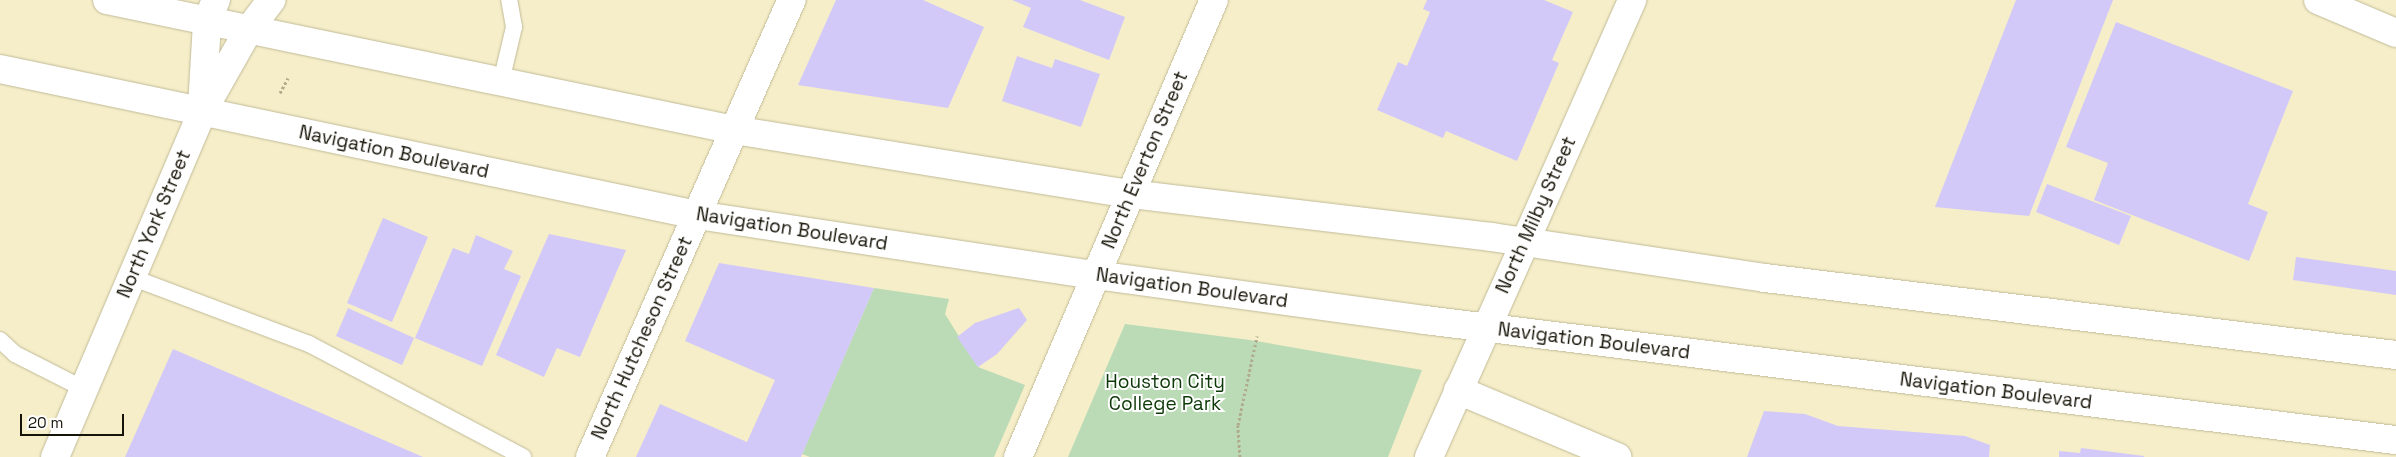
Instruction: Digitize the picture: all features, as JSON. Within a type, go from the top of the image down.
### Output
[{"type":"main road","points":[[107,0],[211,11],[248,31],[734,130],[1131,194],[1525,242],[1765,278],[2396,355]]},
{"type":"main road","name":"North York Street","points":[[55,457],[202,112],[248,31],[271,0]]},
{"type":"main road","name":"North Hutcheson Street","points":[[590,457],[792,0]]},
{"type":"main road","name":"North Everton Street","points":[[1018,457],[1214,0]]},
{"type":"main road","name":"North Milby Street","points":[[1429,457],[1632,0]]},
{"type":"main road","points":[[2318,0],[2396,33]]},
{"type":"main road","points":[[202,112],[211,11]]},
{"type":"main road","name":"Navigation Boulevard","points":[[0,68],[697,215],[1096,275],[1485,328],[2396,440]]},
{"type":"main road","points":[[1458,390],[1617,457]]},
{"type":"lane","points":[[501,82],[514,27],[509,0]]},
{"type":"lane","points":[[131,277],[309,344],[523,457]]},
{"type":"lane","points":[[0,340],[15,354],[84,388]]},
{"type":"path","points":[[280,93],[288,78]]},
{"type":"path","points":[[1240,457],[1238,425],[1258,336]]},
{"type":"green space","points":[[874,288],[949,299],[945,314],[978,367],[1025,385],[994,457],[810,457],[802,454]]},
{"type":"green space","name":"Houston City College Park","points":[[1125,324],[1250,340],[1422,370],[1388,457],[1068,457]]},
{"type":"building","points":[[836,0],[923,0],[984,27],[948,108],[798,85]]},
{"type":"building","points":[[1012,0],[1080,0],[1125,17],[1109,60],[1023,27],[1031,8]]},
{"type":"building","points":[[1427,0],[1544,0],[1573,12],[1552,60],[1559,63],[1517,161],[1446,131],[1443,138],[1377,110],[1398,62],[1407,66],[1430,12],[1423,9]]},
{"type":"building","points":[[2016,0],[2113,0],[2029,216],[1935,207]]},
{"type":"building","points":[[2116,22],[2293,91],[2248,204],[2268,212],[2249,261],[2094,200],[2108,163],[2066,147]]},
{"type":"building","points":[[1017,56],[1052,68],[1055,59],[1100,74],[1081,127],[1002,101]]},
{"type":"building","points":[[2047,184],[2131,216],[2119,245],[2036,212]]},
{"type":"building","points":[[383,218],[428,237],[392,322],[347,303]]},
{"type":"building","points":[[549,234],[626,250],[580,357],[557,348],[544,377],[496,355]]},
{"type":"building","points":[[476,235],[513,251],[504,269],[521,276],[482,366],[415,338],[453,248],[469,254]]},
{"type":"building","points":[[2296,257],[2396,271],[2396,295],[2293,280]]},
{"type":"building","points":[[719,263],[874,288],[801,457],[636,457],[660,404],[747,442],[775,380],[685,341]]},
{"type":"building","points":[[348,308],[414,338],[402,365],[336,336]]},
{"type":"building","points":[[1019,308],[1027,320],[997,354],[978,367],[957,337],[975,323]]},
{"type":"building","points":[[173,349],[423,457],[125,457]]},
{"type":"building","points":[[1764,411],[1805,414],[1838,426],[1965,436],[1990,445],[1989,457],[1747,457]]},
{"type":"building","points":[[2081,448],[2144,457],[2059,457],[2059,451],[2080,453]]}]
